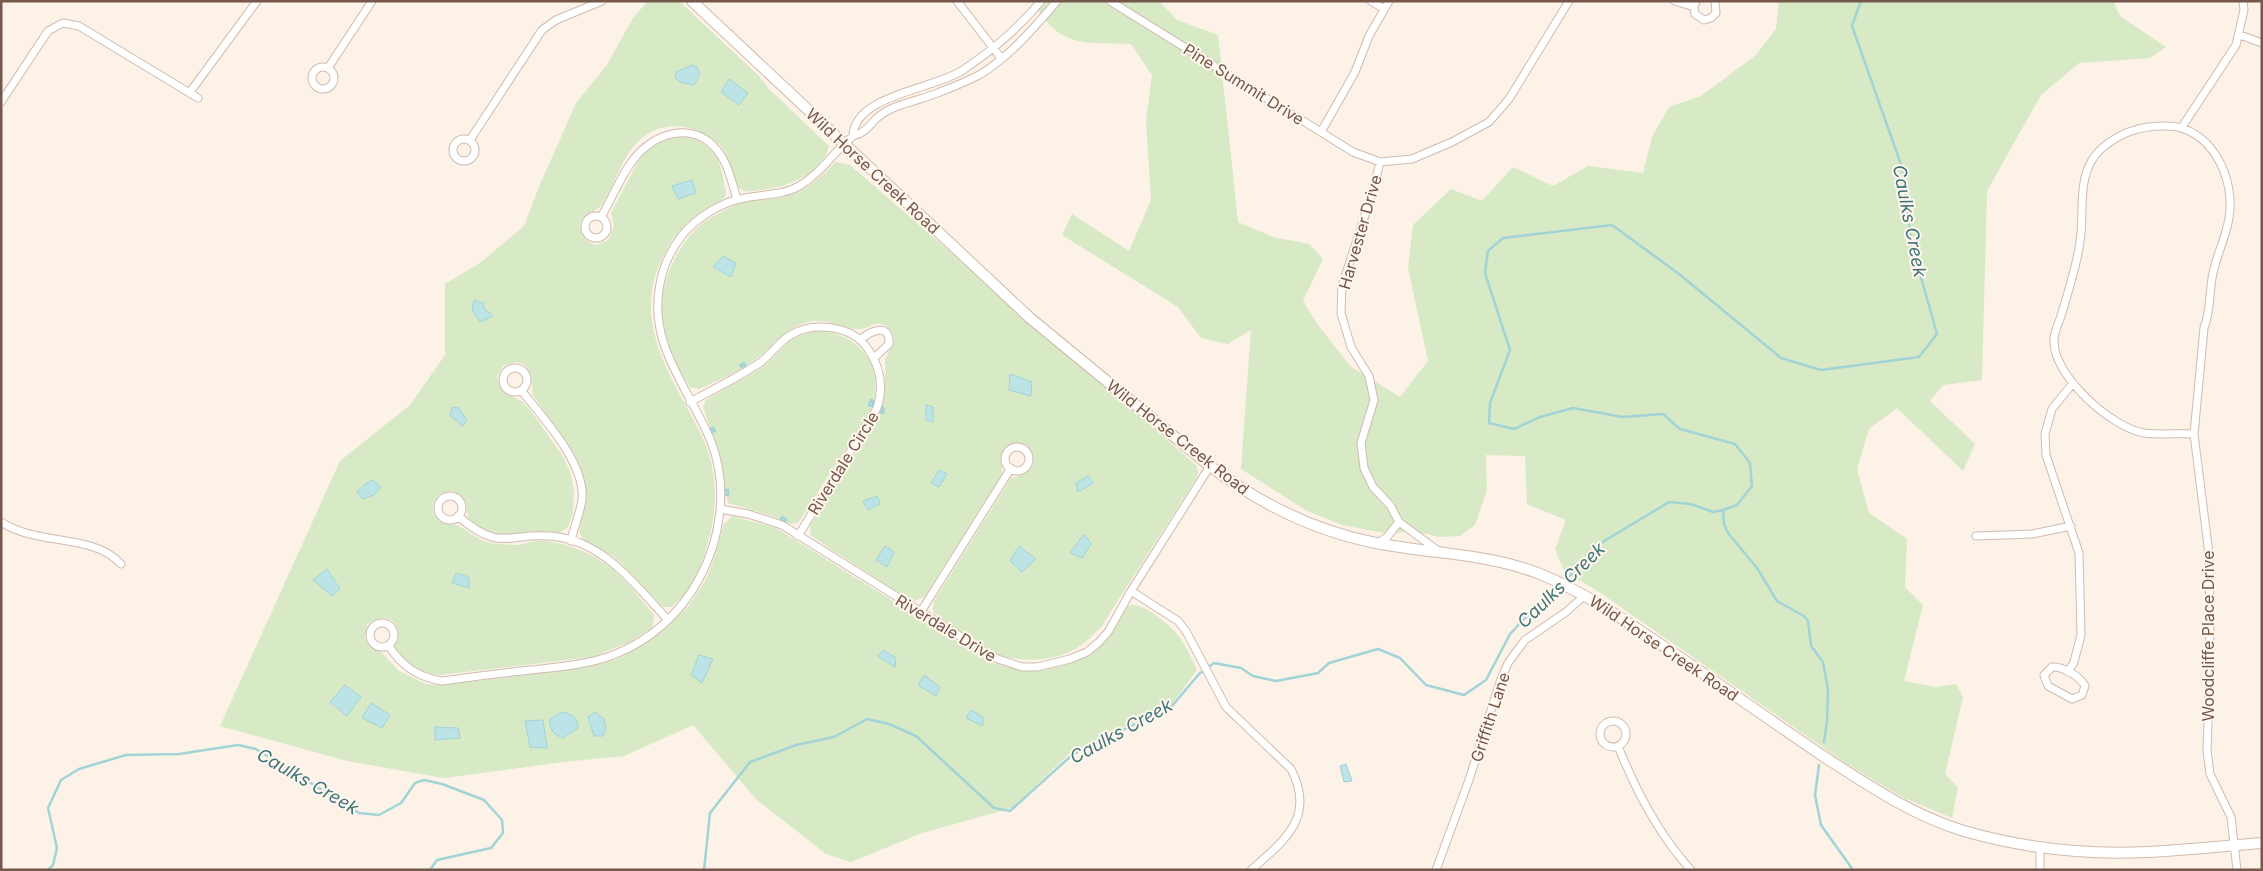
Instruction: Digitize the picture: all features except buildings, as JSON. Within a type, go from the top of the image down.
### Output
[{"type":"main road","name":"Wild Horse Creek Road","points":[[692,1],[1030,318],[1239,488],[1304,522],[1340,535],[1378,543],[1484,557],[1539,574],[1581,593],[1614,612],[1792,735],[1882,794],[1958,829],[2040,848],[2094,852],[2146,852],[2262,843]]},
{"type":"street","points":[[190,92],[258,1]]},
{"type":"street","points":[[328,68],[372,1]]},
{"type":"street","points":[[470,140],[542,30],[556,20],[602,1]]},
{"type":"street","points":[[957,1],[1001,58]]},
{"type":"street","points":[[853,136],[854,125],[867,109],[961,72],[1010,35],[1041,1]]},
{"type":"street","points":[[388,645],[407,668],[424,677],[442,681],[588,662],[613,655],[636,644],[668,620],[694,588],[704,570],[712,551],[720,509],[720,480],[712,446],[664,348],[658,328],[658,293],[661,276],[675,246],[684,233],[709,213],[738,199],[785,192],[802,185],[826,165],[853,136],[863,132],[879,116],[900,106],[937,94],[980,74],[1024,40],[1057,1]]},
{"type":"street","name":"Pine Summit Drive","points":[[1110,1],[1353,152],[1380,162]]},
{"type":"street","points":[[1371,1],[1384,9]]},
{"type":"street","points":[[1321,132],[1354,72],[1369,36],[1389,1]]},
{"type":"street","points":[[1380,162],[1412,159],[1452,142],[1490,122],[1509,99],[1570,1]]},
{"type":"street","points":[[1675,1],[1695,4],[1697,17],[1708,20],[1716,13],[1715,1]]},
{"type":"street","points":[[2194,434],[2143,433],[2108,417],[2073,383],[2062,369],[2053,342],[2080,245],[2085,177],[2094,157],[2102,148],[2132,130],[2145,126],[2182,127],[2236,45],[2240,35],[2244,10],[2243,1]]},
{"type":"street","points":[[1,102],[48,31],[62,23],[79,26],[198,98]]},
{"type":"street","points":[[2240,35],[2262,43]]},
{"type":"street","name":"Woodcliffe Place Drive","points":[[2182,127],[2208,144],[2217,157],[2226,177],[2230,217],[2211,284],[2194,434],[2209,554],[2210,670],[2207,750],[2210,774],[2231,817],[2237,870]]},
{"type":"street","points":[[601,217],[632,161],[651,141],[670,133],[691,133],[710,142],[722,157],[738,199]]},
{"type":"street","name":"Harvester Drive","points":[[1380,162],[1373,192],[1342,286],[1341,313],[1352,347],[1369,376],[1374,400],[1360,443],[1364,468],[1373,487],[1390,506],[1399,522],[1437,550]]},
{"type":"street","points":[[690,402],[761,361],[788,336],[796,332],[828,328],[850,333],[861,339],[876,330],[881,330],[888,335],[889,344],[874,358]]},
{"type":"street","name":"Riverdale Circle","points":[[798,536],[877,408],[882,384],[874,358],[861,339]]},
{"type":"street","points":[[2068,672],[2074,662],[2081,635],[2079,553],[2046,455],[2045,434],[2052,409],[2073,383]]},
{"type":"street","points":[[521,390],[570,455],[579,477],[582,499],[571,541]]},
{"type":"street","name":"Riverdale Drive","points":[[720,509],[748,514],[782,526],[995,658],[1022,667],[1037,668],[1087,652],[1108,632],[1131,591],[1210,466]]},
{"type":"street","points":[[920,613],[1011,468]]},
{"type":"street","points":[[458,516],[477,531],[495,538],[505,540],[545,536],[559,537],[593,549],[621,569],[668,620]]},
{"type":"street","points":[[1,522],[24,534],[100,548],[114,556],[121,564]]},
{"type":"street","points":[[1378,543],[1390,534],[1399,522]]},
{"type":"street","points":[[1976,536],[2032,534],[2071,526]]},
{"type":"street","points":[[1131,591],[1178,621],[1186,631],[1226,707],[1291,769],[1301,794],[1299,818],[1278,846],[1251,870]]},
{"type":"street","name":"Griffith Lane","points":[[1436,870],[1469,780],[1500,682],[1508,663],[1525,640],[1566,612],[1581,593]]},
{"type":"street","points":[[2052,667],[2059,667],[2068,672],[2083,683],[2085,690],[2079,698],[2067,697],[2048,686],[2044,679],[2046,672],[2052,667]]},
{"type":"street","points":[[1618,746],[1642,802],[1677,855],[1691,870]]},
{"type":"street","points":[[2040,848],[2040,870]]},
{"type":"green space","points":[[648,1],[679,1],[759,76],[769,89],[829,146],[819,165],[802,178],[781,186],[748,191],[741,189],[737,185],[733,179],[726,153],[718,143],[708,136],[697,130],[674,126],[652,131],[633,147],[624,160],[602,204],[582,219],[580,223],[582,235],[589,242],[597,245],[608,240],[614,226],[611,213],[641,156],[657,142],[677,136],[697,140],[714,154],[719,162],[726,192],[725,197],[693,218],[679,231],[671,242],[660,263],[653,284],[651,304],[652,324],[664,362],[701,433],[712,467],[715,496],[714,515],[699,569],[690,586],[678,601],[671,607],[663,607],[613,556],[583,540],[579,532],[583,505],[583,486],[577,459],[533,395],[531,374],[525,365],[517,362],[503,366],[497,377],[499,385],[504,392],[523,402],[533,414],[562,455],[570,471],[574,491],[573,513],[568,527],[560,533],[512,534],[489,531],[478,527],[468,519],[466,502],[454,491],[436,497],[433,504],[435,517],[440,522],[453,524],[490,543],[517,545],[537,541],[550,542],[568,546],[591,555],[618,574],[640,598],[654,615],[652,628],[630,642],[592,657],[440,675],[426,673],[405,663],[400,658],[396,652],[395,645],[398,629],[394,622],[387,618],[374,620],[367,625],[365,638],[367,643],[382,653],[399,671],[426,684],[442,685],[589,667],[615,660],[641,646],[664,630],[689,605],[704,583],[712,565],[724,524],[732,516],[776,528],[992,663],[1008,667],[1041,669],[1057,667],[1086,655],[1111,632],[1128,606],[1141,606],[1164,621],[1180,638],[1197,670],[1172,704],[1070,753],[1012,808],[922,833],[851,862],[826,854],[756,799],[693,725],[624,756],[444,778],[347,761],[220,726],[340,461],[410,405],[445,355],[445,284],[480,263],[524,226],[576,103],[607,65],[633,18]]},
{"type":"green space","points":[[1041,1],[1159,1],[1177,20],[1218,35],[1238,222],[1273,237],[1309,244],[1323,259],[1303,301],[1318,325],[1350,366],[1400,397],[1428,361],[1408,268],[1413,225],[1451,189],[1482,201],[1513,167],[1553,186],[1588,166],[1643,173],[1652,137],[1669,107],[1701,96],[1756,55],[1776,29],[1779,1],[2113,1],[2120,16],[2166,47],[2150,58],[2079,63],[2041,95],[1987,191],[1982,380],[1943,385],[1930,401],[1975,444],[1963,471],[1897,408],[1869,429],[1857,469],[1869,513],[1907,539],[1905,587],[1923,605],[1904,681],[1936,687],[1956,684],[1963,697],[1945,774],[1958,787],[1952,818],[1902,797],[1847,764],[1596,590],[1564,571],[1555,549],[1566,520],[1527,504],[1525,456],[1486,455],[1487,490],[1475,525],[1460,536],[1440,537],[1412,531],[1389,534],[1342,525],[1305,510],[1241,469],[1251,330],[1228,344],[1201,338],[1178,307],[1062,235],[1072,214],[1129,251],[1151,200],[1146,121],[1152,75],[1131,44],[1078,41],[1057,31],[1047,23],[1038,10]]},
{"type":"green space","points":[[836,162],[850,165],[1197,466],[1197,477],[1101,627],[1074,650],[1062,655],[1037,660],[1024,660],[999,655],[968,638],[936,616],[933,611],[934,601],[1011,478],[1025,474],[1033,466],[1033,454],[1028,446],[1024,444],[1014,443],[1008,445],[1002,452],[1002,474],[924,597],[914,601],[908,599],[811,536],[810,526],[879,416],[885,394],[885,359],[894,342],[889,328],[879,324],[856,329],[819,321],[804,323],[782,336],[764,353],[743,367],[699,389],[690,387],[679,370],[665,336],[662,319],[662,301],[671,266],[688,237],[708,219],[738,204],[786,196],[800,191],[814,182]]},
{"type":"green space","points":[[820,331],[848,339],[868,357],[873,369],[875,382],[874,396],[870,411],[798,523],[790,524],[772,516],[728,503],[720,456],[703,407],[706,400],[766,365],[790,341],[807,333]]},
{"type":"water","points":[[692,65],[697,67],[700,74],[694,85],[680,82],[675,78],[676,72]]},
{"type":"water","points":[[729,79],[748,93],[739,105],[721,92]]},
{"type":"water","points":[[692,180],[696,193],[678,199],[672,186]]},
{"type":"water","points":[[723,256],[736,263],[731,277],[713,267]]},
{"type":"water","points":[[474,300],[483,303],[484,309],[493,316],[480,322],[472,310]]},
{"type":"water","points":[[1010,374],[1032,382],[1031,396],[1009,390]]},
{"type":"water","points":[[926,405],[933,407],[933,422],[926,420]]},
{"type":"water","points":[[452,407],[459,408],[467,421],[463,426],[450,416]]},
{"type":"water","points":[[939,470],[947,474],[939,487],[931,483]]},
{"type":"water","points":[[1088,476],[1093,483],[1078,492],[1076,483]]},
{"type":"water","points":[[373,480],[381,487],[374,495],[363,499],[357,492],[365,484]]},
{"type":"water","points":[[877,496],[880,504],[868,510],[863,501]]},
{"type":"water","points":[[1084,534],[1091,544],[1082,558],[1070,553]]},
{"type":"water","points":[[885,546],[894,552],[887,567],[876,560]]},
{"type":"water","points":[[1019,546],[1036,559],[1022,572],[1010,561]]},
{"type":"water","points":[[327,569],[340,589],[332,596],[313,580]]},
{"type":"water","points":[[456,573],[469,577],[469,588],[452,583]]},
{"type":"water","points":[[883,650],[896,658],[895,667],[877,656]]},
{"type":"water","points":[[699,655],[713,659],[702,683],[691,675]]},
{"type":"water","points":[[924,675],[940,687],[936,696],[918,685]]},
{"type":"water","points":[[345,685],[361,697],[347,716],[330,702]]},
{"type":"water","points":[[371,703],[390,715],[382,728],[362,718]]},
{"type":"water","points":[[971,710],[983,717],[983,726],[966,718]]},
{"type":"water","points":[[562,712],[574,717],[578,728],[563,738],[557,735],[550,726],[550,719]]},
{"type":"water","points":[[595,712],[604,719],[606,728],[603,736],[594,736],[588,717]]},
{"type":"water","points":[[543,720],[547,748],[530,747],[525,721]]},
{"type":"water","points":[[435,727],[458,728],[460,738],[435,740]]},
{"type":"water","points":[[1346,764],[1352,781],[1344,782],[1340,766]]},
{"type":"waterway","name":"Caulks Creek","points":[[1565,581],[1601,543],[1669,502],[1691,504],[1713,512],[1737,505],[1752,486],[1750,463],[1735,444],[1680,429],[1663,414],[1623,417],[1573,408],[1540,417],[1514,429],[1489,423],[1490,403],[1510,350],[1485,273],[1488,251],[1503,238],[1612,225],[1679,274],[1781,358],[1821,370],[1919,357],[1937,334],[1911,242],[1904,173],[1852,26],[1861,1]]},
{"type":"waterway","points":[[744,363],[745,365],[742,367],[740,365],[744,363]]},
{"type":"waterway","points":[[871,400],[874,401],[872,406],[869,405],[871,400]]},
{"type":"waterway","points":[[882,407],[884,409],[883,413],[880,412],[882,407]]},
{"type":"waterway","points":[[713,428],[715,431],[713,432],[711,429],[713,428]]},
{"type":"waterway","points":[[725,490],[728,490],[728,495],[725,495],[725,490]]},
{"type":"waterway","points":[[1723,511],[1724,524],[1728,533],[1757,568],[1777,601],[1804,616],[1808,621],[1811,646],[1823,662],[1828,690],[1824,742]]},
{"type":"waterway","points":[[782,517],[786,519],[785,522],[781,520],[782,517]]},
{"type":"waterway","name":"Caulks Creek","points":[[704,870],[710,813],[750,762],[796,745],[834,737],[867,719],[889,724],[916,736],[994,808],[1010,811],[1072,755],[1172,706],[1199,674],[1214,663],[1241,668],[1253,676],[1276,681],[1318,673],[1329,663],[1378,649],[1400,658],[1426,685],[1464,695],[1486,680],[1510,634],[1559,587]]},
{"type":"waterway","name":"Caulks Creek","points":[[48,870],[53,865],[57,848],[48,808],[61,780],[79,769],[126,755],[179,754],[238,745],[256,749],[359,813],[379,815],[401,803],[415,783],[424,780],[442,784],[484,800],[502,820],[503,833],[491,848],[437,860],[430,870]]},
{"type":"waterway","points":[[1819,765],[1815,795],[1821,825],[1853,870]]}]
